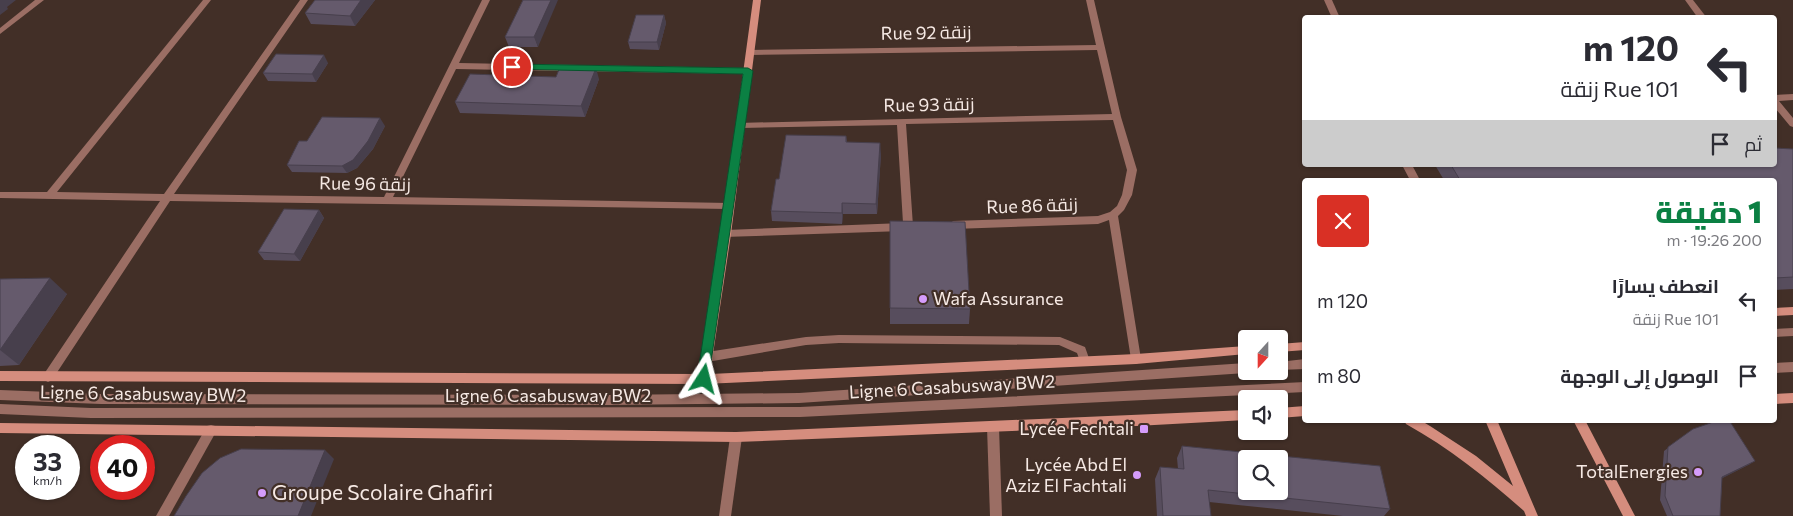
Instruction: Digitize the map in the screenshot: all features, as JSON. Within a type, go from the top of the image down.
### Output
[{"type":"main road","points":[[704,379],[726,234],[757,0]]},
{"type":"main road","points":[[1777,312],[1793,311]]},
{"type":"main road","points":[[1288,347],[1302,346]]},
{"type":"main road","points":[[0,376],[704,379],[1136,359],[1238,351]]},
{"type":"main road","points":[[1777,399],[1793,398]]},
{"type":"main road","points":[[1288,412],[1302,411]]},
{"type":"main road","points":[[0,428],[736,437],[1238,415]]},
{"type":"main road","points":[[1415,423],[1453,445],[1478,463],[1530,512]]},
{"type":"main road","points":[[1492,423],[1530,512]]},
{"type":"main road","points":[[1582,423],[1629,516]]},
{"type":"street","points":[[0,32],[40,0]]},
{"type":"street","points":[[50,195],[207,0]]},
{"type":"street","points":[[48,377],[166,198],[304,0]]},
{"type":"street","points":[[387,200],[486,0]]},
{"type":"street","points":[[1090,0],[1117,117],[1132,170],[1127,195],[1121,208],[1112,215],[1136,359]]},
{"type":"street","points":[[1328,0],[1335,15]]},
{"type":"street","points":[[1689,0],[1702,15]]},
{"type":"street","name":"Rue 92 زنقة","points":[[750,52],[1102,47]]},
{"type":"street","points":[[454,66],[748,71]]},
{"type":"street","points":[[1777,98],[1793,97]]},
{"type":"street","points":[[1777,104],[1793,124]]},
{"type":"street","name":"Rue 93 زنقة","points":[[741,125],[1117,117]]},
{"type":"street","points":[[726,234],[912,226],[901,122]]},
{"type":"street","name":"Rue 96 زنقة","points":[[0,195],[729,206]]},
{"type":"street","name":"Rue 86 زنقة","points":[[946,225],[1098,220],[1112,215]]},
{"type":"street","points":[[1777,333],[1793,332]]},
{"type":"street","points":[[707,357],[806,341],[839,339],[1041,341],[1072,345],[1081,350],[1084,361]]},
{"type":"street","points":[[1288,365],[1302,364]]},
{"type":"street","points":[[1777,368],[1793,367]]},
{"type":"street","name":"Ligne 6 Casabusway BW2","points":[[0,395],[111,399],[608,400],[799,398],[1238,369]]},
{"type":"street","name":"Ligne 6 Casabusway BW2","points":[[0,410],[101,413],[607,414],[800,412],[1302,387]]},
{"type":"street","points":[[993,427],[996,516]]},
{"type":"street","points":[[162,516],[211,430]]},
{"type":"street","points":[[725,516],[736,437]]},
{"type":"building","points":[[315,0],[361,0],[350,16],[305,13]]},
{"type":"building","points":[[523,0],[551,0],[534,37],[505,37]]},
{"type":"building","points":[[636,15],[664,15],[657,42],[628,42]]},
{"type":"building","points":[[276,54],[324,55],[312,74],[263,73]]},
{"type":"building","points":[[560,67],[596,68],[581,106],[455,102],[470,74],[556,77]]},
{"type":"building","points":[[322,117],[380,118],[368,141],[353,160],[342,166],[287,165],[299,141],[307,141]]},
{"type":"building","points":[[786,135],[846,136],[846,142],[880,143],[876,204],[842,203],[842,213],[771,211],[776,179],[779,179]]},
{"type":"building","points":[[1777,148],[1793,149],[1793,277],[1777,278],[1777,178],[1459,178],[1452,167],[1777,167]]},
{"type":"building","points":[[284,209],[319,210],[294,254],[258,252]]},
{"type":"building","points":[[890,221],[965,222],[970,309],[890,308]]},
{"type":"building","points":[[50,278],[0,350],[0,279]]},
{"type":"building","name":"TotalEnergies","points":[[1710,423],[1731,423],[1755,461],[1722,477],[1720,516],[1673,516],[1665,496],[1668,447],[1693,429]]},
{"type":"building","points":[[1182,446],[1238,452],[1238,493],[1208,490],[1211,516],[1163,516],[1160,467],[1184,469]]},
{"type":"building","name":"Groupe Scolaire Ghafiri","points":[[241,449],[325,450],[298,516],[174,516],[202,473],[220,458]]},
{"type":"building","points":[[1288,457],[1380,466],[1390,509],[1288,498]]},
{"type":"place","name":"Wafa Assurance","points":[[923,299]]},
{"type":"place","name":"Lycée Fechtali","points":[[1144,429]]},
{"type":"place","name":"TotalEnergies","points":[[1698,472]]},
{"type":"place","name":"Lycée Abd El Aziz El Fachtali","points":[[1137,475]]},
{"type":"place","name":"Groupe Scolaire Ghafiri","points":[[262,493]]},
{"type":"route","points":[[512,67],[748,71],[704,379]]}]
